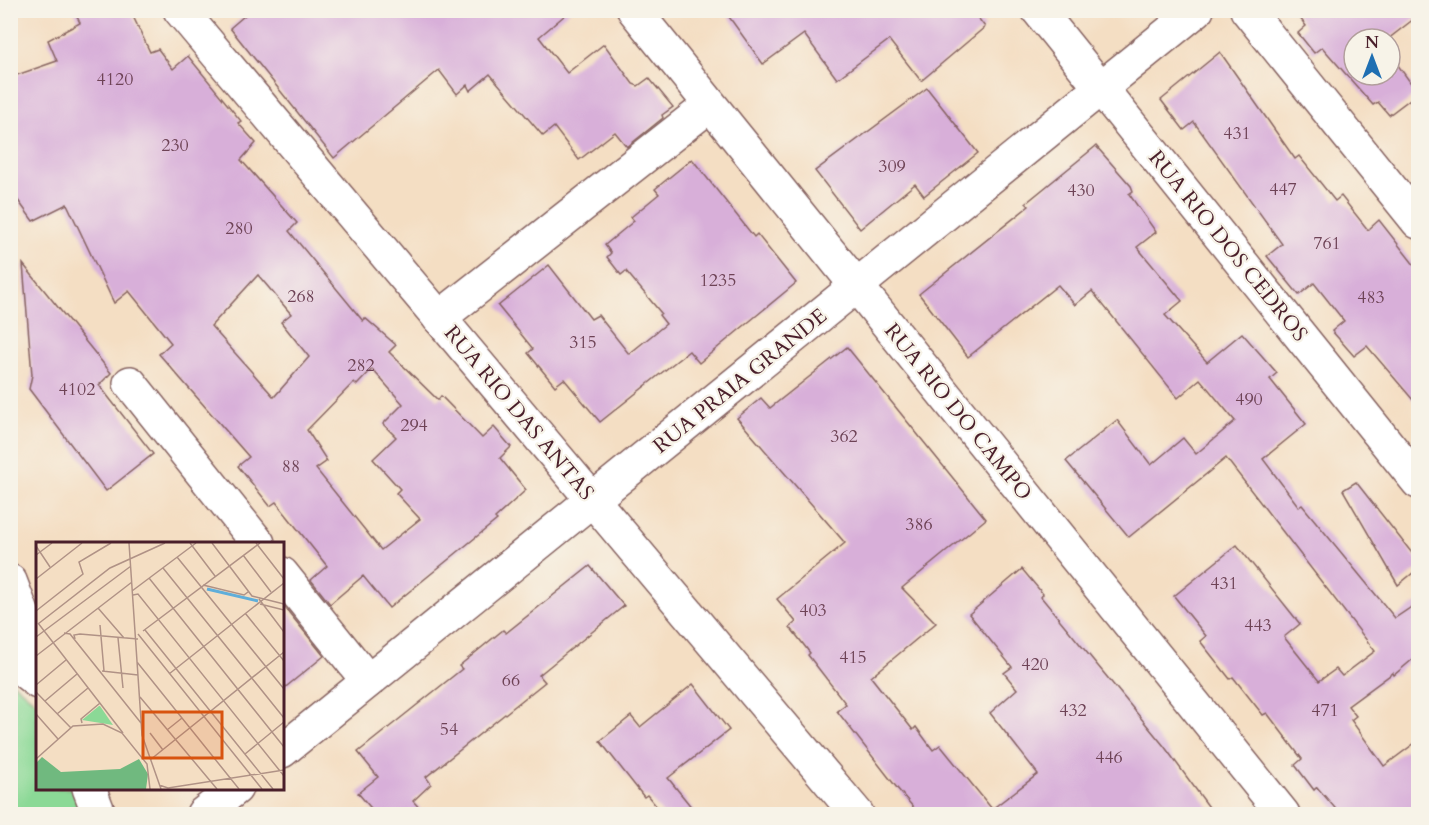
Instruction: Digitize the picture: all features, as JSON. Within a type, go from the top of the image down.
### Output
[{"type":"street","name":"RUA RIO DAS ANTAS","points":[[180,10],[857,814]]},
{"type":"street","name":"RUA RIO DO CAMPO","points":[[634,10],[1282,814]]},
{"type":"street","name":"RUA RIO DOS CEDROS","points":[[1038,10],[1419,482]]},
{"type":"street","name":"RUA PRAIA GRANDE","points":[[284,749],[1197,10]]},
{"type":"street","points":[[1247,10],[1419,222]]},
{"type":"street","points":[[439,318],[710,105]]},
{"type":"street","points":[[130,383],[257,542]]},
{"type":"street","points":[[284,576],[368,681]]},
{"type":"street","points":[[10,581],[36,649]]},
{"type":"street","points":[[10,660],[36,680]]},
{"type":"street","points":[[89,789],[99,814]]},
{"type":"street","points":[[203,814],[235,789]]},
{"type":"green space","points":[[10,680],[36,702],[36,789],[73,789],[83,814],[11,814]]},
{"type":"building","points":[[74,10],[130,10],[150,52],[158,49],[173,69],[188,56],[241,121],[238,123],[256,143],[241,160],[297,223],[289,231],[363,321],[365,318],[396,345],[389,352],[438,400],[441,396],[482,438],[494,427],[511,447],[500,458],[526,490],[495,518],[497,520],[389,608],[363,576],[330,604],[311,580],[327,566],[276,502],[270,506],[238,466],[249,457],[159,354],[171,343],[129,291],[114,303],[67,204],[33,221],[17,199],[14,153],[10,153],[11,77],[57,61],[48,40],[80,23]],"holes":[[[258,275],[291,314],[281,322],[309,357],[274,397],[211,326]],[[372,369],[403,404],[383,424],[396,437],[373,459],[400,489],[396,493],[420,519],[381,550],[316,469],[327,461],[307,430],[354,382],[357,385]]]},
{"type":"building","points":[[251,10],[571,10],[539,37],[567,73],[604,44],[633,84],[638,86],[649,78],[673,107],[627,147],[615,132],[579,160],[554,127],[543,136],[490,74],[470,91],[467,85],[457,94],[439,70],[334,158],[230,28]]},
{"type":"building","points":[[724,10],[972,10],[985,27],[921,81],[889,40],[837,79],[804,34],[763,64]]},
{"type":"building","points":[[1294,10],[1419,10],[1419,15],[1402,28],[1342,27],[1342,70],[1322,47],[1314,53],[1298,33],[1306,26]]},
{"type":"building","points":[[1220,52],[1295,159],[1299,156],[1335,201],[1341,196],[1368,230],[1379,220],[1419,271],[1419,407],[1367,346],[1354,356],[1332,331],[1344,321],[1314,283],[1299,295],[1267,256],[1282,244],[1194,122],[1184,130],[1161,100]]},
{"type":"building","points":[[1402,71],[1418,93],[1389,115],[1378,102],[1373,105],[1357,87],[1402,87]]},
{"type":"building","points":[[927,88],[978,153],[924,196],[915,184],[860,229],[815,171]]},
{"type":"building","points":[[1096,146],[1131,186],[1133,191],[1129,194],[1156,232],[1137,247],[1182,301],[1165,315],[1207,362],[1242,333],[1277,373],[1270,379],[1306,424],[1263,459],[1299,507],[1302,505],[1395,618],[1419,602],[1419,654],[1394,675],[1393,673],[1348,706],[1356,716],[1351,720],[1384,766],[1419,740],[1419,814],[1340,814],[1317,787],[1314,790],[1295,765],[1302,759],[1267,713],[1263,715],[1200,641],[1206,636],[1174,596],[1237,545],[1300,624],[1284,637],[1319,681],[1336,669],[1342,676],[1375,651],[1226,458],[1129,537],[1066,461],[1117,420],[1151,465],[1183,438],[1196,454],[1235,421],[1200,379],[1178,398],[1092,291],[1075,305],[1058,285],[968,357],[919,294],[1029,206],[1026,203]]},
{"type":"building","points":[[692,159],[754,237],[757,234],[796,283],[699,363],[689,351],[600,422],[564,379],[555,386],[528,353],[533,349],[498,306],[549,265],[591,319],[598,315],[629,354],[666,324],[659,315],[661,313],[626,271],[621,275],[607,257],[611,253],[605,245],[634,221],[631,217],[659,194],[655,189]]},
{"type":"building","points":[[23,264],[111,373],[99,385],[153,454],[106,491],[29,389],[32,375]]},
{"type":"building","points":[[847,347],[986,519],[902,588],[936,623],[871,677],[913,730],[916,727],[933,750],[940,745],[992,809],[1038,774],[990,713],[1017,689],[1004,673],[1012,667],[969,614],[1022,569],[1043,594],[1041,597],[1164,746],[1214,814],[919,814],[897,788],[837,711],[846,704],[808,655],[810,653],[790,627],[796,622],[777,599],[845,543],[737,418],[761,398],[770,408]]},
{"type":"building","points":[[1356,482],[1419,562],[1419,568],[1398,585],[1343,490]]},
{"type":"building","points":[[590,566],[624,606],[539,675],[545,682],[426,777],[431,784],[413,801],[425,814],[376,814],[358,793],[378,777],[358,752],[462,669],[459,666],[503,630],[506,633]]},
{"type":"building","points":[[284,606],[324,656],[284,688]]},
{"type":"building","points":[[693,684],[729,730],[668,778],[697,814],[663,814],[647,795],[644,797],[600,741],[631,716],[640,727]]}]
